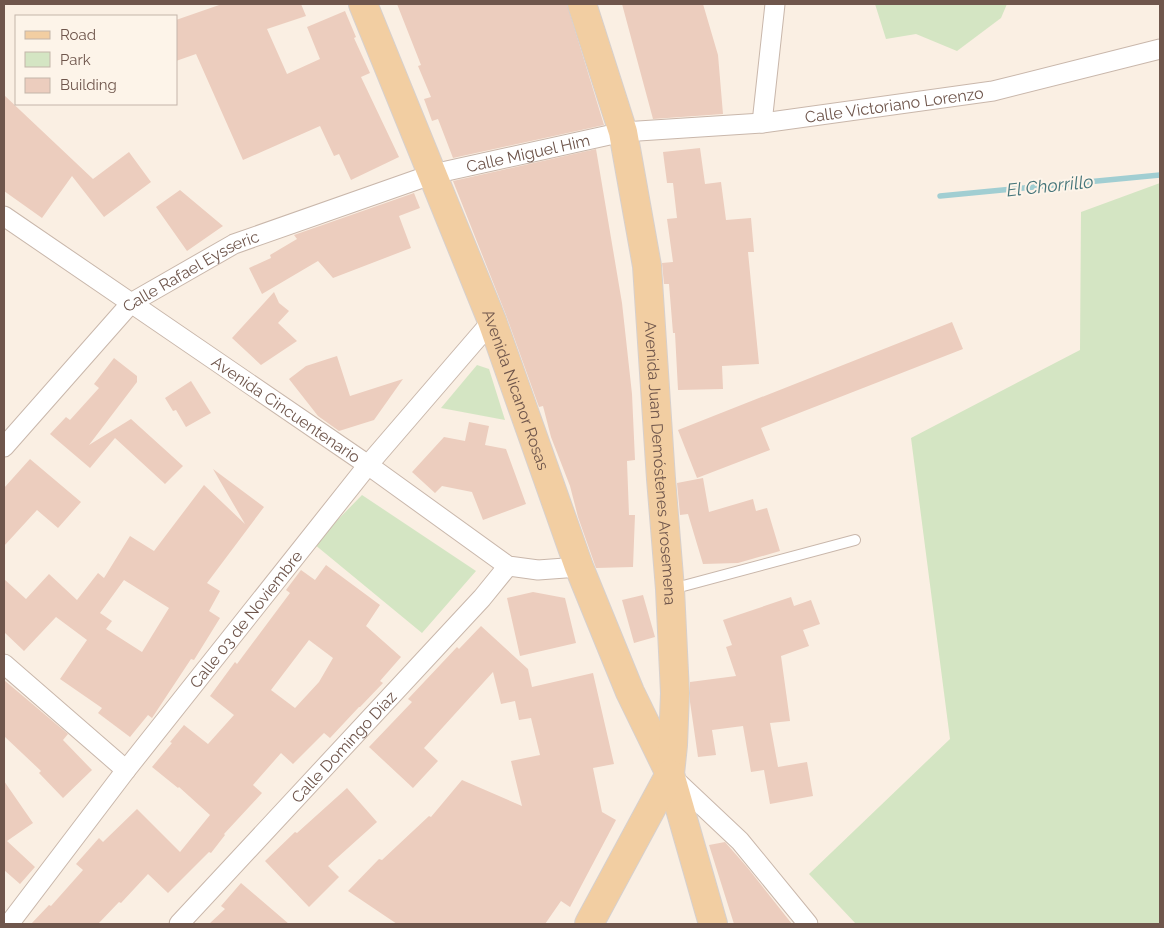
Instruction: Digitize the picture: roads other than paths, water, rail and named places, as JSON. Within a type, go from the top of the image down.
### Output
[{"type":"main road","name":"Avenida Nicanor Rosas","points":[[363,4],[492,321],[579,568],[630,692],[670,774]]},
{"type":"main road","name":"Avenida Juan Demóstenes Arosemena","points":[[582,4],[623,132],[647,266],[670,590],[675,700],[670,774],[713,924]]},
{"type":"main road","points":[[589,924],[670,774]]},
{"type":"street","points":[[762,123],[775,4]]},
{"type":"street","name":"Calle Victoriano Lorenzo","points":[[623,132],[762,123],[993,91],[1160,49]]},
{"type":"street","name":"Calle Miguel Him","points":[[433,174],[623,132]]},
{"type":"street","name":"Calle Rafael Eysseric","points":[[4,448],[131,303],[234,244],[433,174]]},
{"type":"street","name":"Avenida Cincuentenario","points":[[7,223],[131,303],[368,465],[508,566],[538,570],[579,568]]},
{"type":"street","name":"Calle 03 de Noviembre","points":[[10,924],[126,770],[368,465],[492,321]]},
{"type":"street","name":"Calle Domingo Díaz","points":[[179,924],[482,598],[508,566]]},
{"type":"street","points":[[4,664],[126,770]]},
{"type":"street","points":[[670,774],[740,841],[808,924]]},
{"type":"lane","points":[[670,590],[855,540]]},
{"type":"waterway","name":"El Chorrillo","points":[[940,196],[1160,175]]}]
